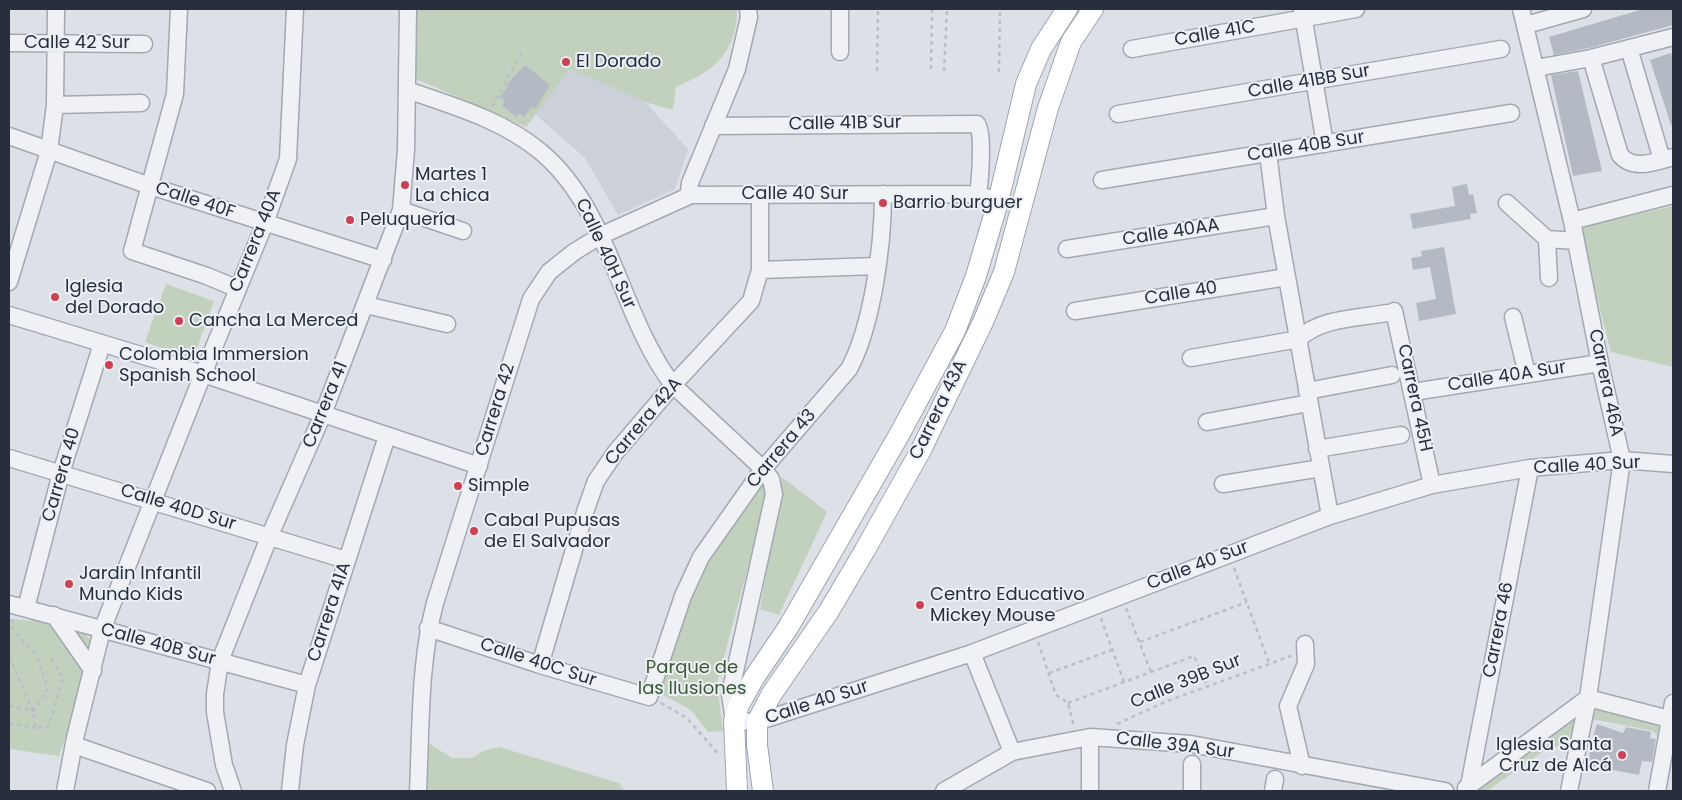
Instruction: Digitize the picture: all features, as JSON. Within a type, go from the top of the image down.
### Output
[{"type":"main road","name":"Carrera 43A","points":[[737,791],[734,722],[739,705],[754,678],[794,618],[899,434],[955,331],[976,276],[998,202],[1026,84],[1041,49],[1067,9]]},
{"type":"main road","name":"Carrera 43A","points":[[763,791],[757,745],[758,722],[771,696],[829,611],[921,450],[983,322],[1004,272],[1052,98],[1072,42],[1093,9]]},
{"type":"street","points":[[9,282],[49,151],[56,105],[56,9]]},
{"type":"street","points":[[179,9],[175,94],[132,251],[207,276],[238,289]]},
{"type":"street","name":"Carrera 40A","points":[[102,630],[202,374],[265,223],[288,158],[294,9]]},
{"type":"street","name":"Carrera 41","points":[[233,791],[224,765],[215,712],[215,694],[220,661],[270,535],[323,414],[401,210],[406,150],[408,9]]},
{"type":"street","points":[[691,195],[689,191],[690,183],[737,69],[749,17],[748,9]]},
{"type":"street","points":[[840,9],[840,52]]},
{"type":"street","name":"Calle 41C","points":[[1132,49],[1302,14],[1356,9]]},
{"type":"street","name":"Carrera 46A","points":[[1521,9],[1572,221],[1600,363],[1622,460],[1588,698],[1569,791]]},
{"type":"street","points":[[1526,25],[1583,9]]},
{"type":"street","points":[[1302,14],[1325,144]]},
{"type":"street","points":[[1536,68],[1591,58],[1673,37]]},
{"type":"street","name":"Calle 42 Sur","points":[[9,43],[144,44]]},
{"type":"street","points":[[1591,58],[1620,155],[1626,163],[1636,165],[1668,159],[1629,48]]},
{"type":"street","name":"Calle 41BB Sur","points":[[1118,114],[1501,49]]},
{"type":"street","name":"Calle 40H Sur","points":[[407,90],[486,118],[539,151],[562,172],[584,204],[651,351],[673,386],[763,469]]},
{"type":"street","points":[[56,105],[140,103]]},
{"type":"street","name":"Calle 40B Sur","points":[[1102,180],[1511,113]]},
{"type":"street","name":"Calle 41B Sur","points":[[714,126],[977,124],[979,133],[980,180],[978,194]]},
{"type":"street","name":"Calle 40F","points":[[9,136],[150,186],[383,260]]},
{"type":"street","points":[[1268,153],[1286,277],[1299,339],[1330,516]]},
{"type":"street","name":"Carrera 42A","points":[[540,665],[596,481],[615,453],[751,301],[760,270],[760,194]]},
{"type":"street","name":"Carrera 43","points":[[649,697],[691,576],[763,469],[849,369],[859,350],[865,332],[876,266],[883,194]]},
{"type":"street","name":"Calle 40 Sur","points":[[600,236],[691,195],[978,194],[998,202]]},
{"type":"street","points":[[1572,221],[1673,195]]},
{"type":"street","points":[[1507,203],[1547,239],[1576,241]]},
{"type":"street","points":[[401,210],[463,232]]},
{"type":"street","name":"Calle 40AA","points":[[1067,249],[1276,216]]},
{"type":"street","name":"Carrera 42","points":[[418,791],[428,628],[531,299],[550,272],[562,260],[600,236]]},
{"type":"street","points":[[1547,239],[1550,278]]},
{"type":"street","points":[[760,270],[876,266]]},
{"type":"street","name":"Calle 40","points":[[1075,311],[1286,277]]},
{"type":"street","points":[[366,305],[447,324]]},
{"type":"street","name":"Carrera 45H","points":[[1299,339],[1307,330],[1318,326],[1391,312],[1413,392],[1432,485]]},
{"type":"street","points":[[9,315],[202,374],[479,466]]},
{"type":"street","points":[[1513,317],[1527,374]]},
{"type":"street","points":[[1191,358],[1299,339]]},
{"type":"street","name":"Carrera 40","points":[[16,605],[102,344]]},
{"type":"street","name":"Calle 40A Sur","points":[[1413,392],[1600,363]]},
{"type":"street","points":[[1207,422],[1308,398],[1392,375]]},
{"type":"street","points":[[1317,449],[1401,435]]},
{"type":"street","name":"Carrera 41A","points":[[290,791],[295,745],[307,685],[387,436]]},
{"type":"street","name":"Calle 40D Sur","points":[[9,458],[270,535],[346,560]]},
{"type":"street","name":"Calle 40 Sur","points":[[734,722],[758,722],[972,654],[1096,604],[1330,516],[1432,485],[1530,468],[1622,460],[1673,464]]},
{"type":"street","points":[[1223,484],[1321,468]]},
{"type":"street","name":"Carrera 46","points":[[1465,790],[1530,468]]},
{"type":"street","name":"Carrera 43A","points":[[734,722],[730,694],[774,494],[771,479],[763,469]]},
{"type":"street","name":"Calle 40B Sur","points":[[16,605],[307,685]]},
{"type":"street","points":[[54,615],[93,671]]},
{"type":"street","name":"Calle 40C Sur","points":[[428,628],[540,665],[649,697]]},
{"type":"street","points":[[65,791],[74,745],[102,630]]},
{"type":"street","points":[[1299,650],[1306,664],[1288,706],[1302,766]]},
{"type":"street","points":[[972,654],[1012,752]]},
{"type":"street","points":[[1465,790],[1588,698],[1672,714],[1668,760],[1657,791]]},
{"type":"street","points":[[1084,737],[1090,791]]},
{"type":"street","name":"Calle 39A Sur","points":[[944,791],[1012,752],[1084,737],[1191,744],[1302,766],[1374,785],[1445,791]]},
{"type":"street","points":[[74,745],[207,791]]},
{"type":"street","points":[[1192,764],[1192,791]]},
{"type":"path","points":[[877,71],[878,9]]},
{"type":"path","points":[[931,69],[932,9]]},
{"type":"path","points":[[944,71],[947,9]]},
{"type":"path","points":[[999,72],[1000,9]]},
{"type":"path","points":[[486,118],[523,50]]},
{"type":"path","points":[[1230,554],[1269,663]]},
{"type":"path","points":[[1121,595],[1152,672]]},
{"type":"path","points":[[1140,642],[1247,602]]},
{"type":"path","points":[[1096,604],[1124,682]]},
{"type":"path","points":[[16,605],[12,628],[38,657],[48,689],[33,710]]},
{"type":"path","points":[[1034,628],[1056,694],[1068,703],[1084,737]]},
{"type":"path","points":[[1049,673],[1112,650]]},
{"type":"path","name":"Calle 39B Sur","points":[[1115,725],[1165,702],[1299,650]]},
{"type":"path","points":[[9,723],[35,728],[48,728],[63,678],[49,655]]},
{"type":"path","points":[[9,656],[33,710],[35,728]]},
{"type":"path","points":[[1068,703],[1194,656],[1207,686]]},
{"type":"path","points":[[649,697],[687,718],[724,761]]},
{"type":"path","points":[[9,706],[33,710]]},
{"type":"shaded area","points":[[570,69],[645,102],[688,149],[675,189],[618,215],[585,158],[535,114]]},
{"type":"green space","name":"El Dorado","points":[[417,9],[737,9],[733,38],[728,49],[712,67],[690,81],[676,87],[673,110],[645,102],[570,69],[526,127],[414,78]]},
{"type":"green space","points":[[1673,206],[1673,367],[1611,352],[1579,228]]},
{"type":"green space","name":"Cancha La Merced","points":[[166,284],[214,301],[193,359],[145,342]]},
{"type":"green space","points":[[782,477],[827,512],[779,615],[760,609]]},
{"type":"green space","name":"Parque de las Ilusiones","points":[[758,482],[769,489],[717,683],[723,731],[708,732],[691,710],[660,693],[693,585]]},
{"type":"green space","points":[[9,619],[79,624],[97,650],[59,756],[9,749]]},
{"type":"green space","points":[[1588,700],[1670,718],[1660,738],[1653,731],[1592,719],[1588,735],[1572,745],[1548,748],[1487,791],[1480,791],[1478,782]]},
{"type":"green space","points":[[425,741],[452,758],[472,758],[483,751],[499,747],[619,783],[625,791],[427,791]]},
{"type":"building","points":[[1643,9],[1673,9],[1673,25],[1589,48],[1554,55],[1549,37]]},
{"type":"building","points":[[1671,53],[1673,59],[1673,125],[1671,125],[1650,60]]},
{"type":"building","points":[[525,65],[550,85],[535,109],[532,107],[524,117],[519,113],[516,117],[502,105],[505,101],[499,97],[508,87],[506,85]]},
{"type":"building","points":[[1578,71],[1602,171],[1573,176],[1551,75]]},
{"type":"building","points":[[1467,184],[1469,195],[1473,194],[1477,213],[1470,214],[1471,219],[1413,229],[1410,214],[1455,206],[1452,187]]},
{"type":"building","points":[[1444,247],[1456,314],[1419,321],[1416,303],[1436,299],[1430,267],[1413,270],[1411,258],[1422,256],[1421,251]]},
{"type":"building","name":"Iglesia Santa Cruz de Alcá","points":[[1597,724],[1623,733],[1626,727],[1651,732],[1650,738],[1656,739],[1652,762],[1642,761],[1639,775],[1588,765],[1591,743]]},
{"type":"place","name":"El Dorado","points":[[566,62]]},
{"type":"place","name":"Martes 1 La chica","points":[[405,185]]},
{"type":"place","name":"Barrio burguer","points":[[883,203]]},
{"type":"place","name":"Peluquería","points":[[350,220]]},
{"type":"place","name":"Iglesia del Dorado","points":[[55,297]]},
{"type":"place","name":"Cancha La Merced","points":[[179,321]]},
{"type":"place","name":"Colombia Immersion Spanish School","points":[[109,365]]},
{"type":"place","name":"Simple","points":[[458,486]]},
{"type":"place","name":"Cabal Pupusas de El Salvador","points":[[474,531]]},
{"type":"place","name":"Jardin Infantil Mundo Kids","points":[[69,584]]},
{"type":"place","name":"Centro Educativo Mickey Mouse","points":[[920,605]]},
{"type":"place","name":"Iglesia Santa Cruz de Alcá","points":[[1622,755]]}]
